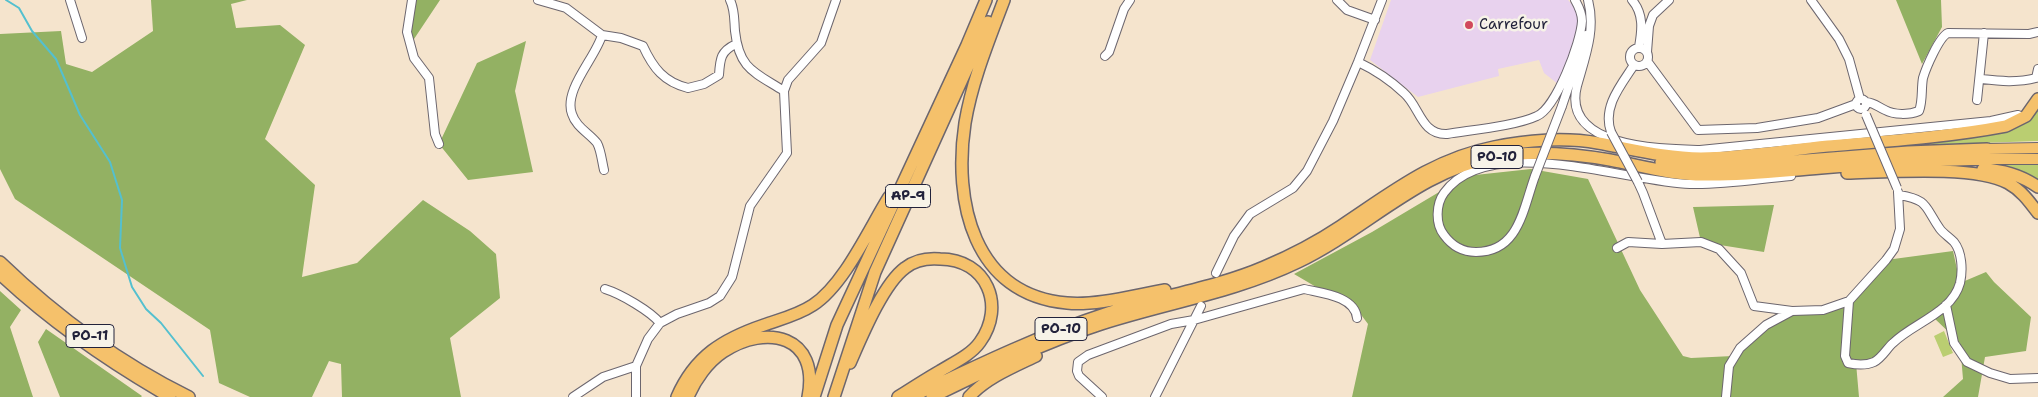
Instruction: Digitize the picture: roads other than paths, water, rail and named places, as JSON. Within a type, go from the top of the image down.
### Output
[{"type":"highway","name":"AP-9","points":[[814,397],[837,325],[986,0]]},
{"type":"highway","name":"AP-9","points":[[835,397],[874,272],[977,50],[997,0]]},
{"type":"highway","points":[[1004,0],[973,91],[967,114],[963,144],[962,170],[965,204],[973,234],[986,258],[1007,280],[1020,288],[1047,300],[1069,303],[1090,302],[1217,277]]},
{"type":"highway","points":[[1554,142],[1595,142],[1674,157],[1730,156],[1990,129],[2006,126],[2021,119],[2030,112],[2038,100]]},
{"type":"highway","name":"PO-10","points":[[911,397],[1051,332],[1217,277],[1262,268],[1337,229],[1440,163],[1493,147],[1517,143],[1554,142],[1590,146],[1694,167],[1718,168],[1908,152],[1988,154]]},
{"type":"highway","points":[[677,397],[682,384],[697,363],[715,347],[736,335],[796,315],[814,305],[828,293],[842,276],[920,144]]},
{"type":"highway","name":"PO-10","points":[[932,397],[1008,360],[1056,340],[1101,324],[1250,282],[1298,262],[1341,238],[1425,182],[1464,166],[1494,157],[1539,152],[1568,153],[1680,174],[1718,176],[1988,154]]},
{"type":"highway","points":[[1936,172],[1992,169],[2024,178],[2038,187]]},
{"type":"highway","points":[[1774,172],[1792,176],[1833,173],[1936,172],[1983,175],[2006,182],[2018,190],[2038,213]]},
{"type":"highway","points":[[835,397],[869,322],[888,288],[904,268],[925,258],[951,259],[972,266],[986,283],[992,301],[990,324],[979,344],[958,361],[898,397]]},
{"type":"highway","name":"PO-11","points":[[0,262],[29,290],[81,331],[138,369],[189,397]]},
{"type":"highway","name":"PO-11","points":[[0,274],[23,296],[79,340],[135,377],[170,397]]},
{"type":"highway","points":[[969,397],[1002,373],[1044,352],[1181,301]]},
{"type":"highway","points":[[688,397],[699,376],[723,352],[755,338],[768,337],[786,341],[801,351],[807,361],[810,373],[808,397]]},
{"type":"main road","name":"PO-10","points":[[1988,154],[2038,148]]},
{"type":"main road","name":"PO-10","points":[[1988,154],[2038,159]]},
{"type":"street","points":[[70,0],[82,38]]},
{"type":"street","points":[[412,0],[407,32],[408,39],[414,58],[429,78],[435,134],[439,144]]},
{"type":"street","points":[[538,0],[566,8],[602,35],[621,38],[643,46],[651,63],[667,80],[688,88],[713,80],[719,75],[720,60],[726,49],[736,44]]},
{"type":"street","points":[[730,0],[733,6],[736,44],[741,58],[746,66],[784,91]]},
{"type":"street","points":[[636,397],[636,366],[648,339],[660,323],[677,314],[709,303],[720,296],[732,277],[750,206],[787,153],[784,91],[788,80],[821,42],[836,0]]},
{"type":"street","points":[[1105,56],[1109,52],[1124,9],[1130,0]]},
{"type":"street","points":[[1338,0],[1347,10],[1375,20]]},
{"type":"street","points":[[1217,277],[1234,236],[1250,214],[1293,188],[1307,171],[1333,121],[1382,0]]},
{"type":"street","points":[[1358,62],[1387,78],[1406,94],[1424,124],[1437,133],[1447,134],[1525,120],[1545,111],[1552,101],[1568,67],[1582,22],[1579,7],[1575,0]]},
{"type":"street","points":[[1580,0],[1588,16],[1585,37],[1570,84],[1535,176],[1516,230],[1508,241],[1498,248],[1487,251],[1462,251],[1451,244],[1442,234],[1438,209],[1439,199],[1449,185],[1458,178],[1481,168],[1534,162],[1564,165],[1689,184],[1792,176]]},
{"type":"street","points":[[1588,0],[1592,28],[1575,96],[1581,119],[1590,128],[1608,138],[1678,149],[1728,148],[2007,119],[2021,114],[2038,100]]},
{"type":"street","points":[[1632,0],[1637,6],[1641,21],[1639,48]]},
{"type":"street","points":[[1669,0],[1653,15],[1650,26],[1647,62],[1698,130],[1757,128],[1783,124],[1818,118],[1873,103],[1888,112],[1913,113],[1919,110],[1921,106],[1923,79],[1944,35],[1948,33],[2038,34]]},
{"type":"street","points":[[1617,248],[1628,242],[1662,244],[1702,242],[1719,249],[1741,273],[1754,306],[1792,312],[1823,310],[1849,301],[1886,260],[1894,249],[1900,229],[1898,191],[1862,106],[1849,59],[1839,39],[1811,0]]},
{"type":"street","points":[[1978,100],[1984,33]]},
{"type":"street","points":[[602,35],[598,48],[579,76],[572,96],[571,113],[584,132],[598,144],[604,170]]},
{"type":"street","points":[[1634,65],[1630,60],[1630,54],[1633,49],[1639,48],[1647,52]]},
{"type":"street","points":[[1634,65],[1642,65],[1647,62]]},
{"type":"street","points":[[1634,65],[1610,106],[1608,119],[1611,132],[1643,193],[1662,244]]},
{"type":"street","points":[[1980,80],[2026,81],[2036,78],[2038,69]]},
{"type":"street","points":[[1849,301],[1849,323],[1844,356],[1848,363],[1858,365],[1876,361],[1898,338],[1946,305],[1956,292],[1962,271],[1958,248],[1932,217],[1926,204],[1898,191]]},
{"type":"street","points":[[605,289],[622,295],[642,310],[652,314],[660,323]]},
{"type":"street","points":[[1102,397],[1079,376],[1077,371],[1078,362],[1088,355],[1171,324],[1194,320],[1304,289],[1349,302],[1355,309],[1357,318]]},
{"type":"street","points":[[1946,305],[1954,343],[1967,362],[1990,373],[2010,379],[2038,378]]},
{"type":"street","points":[[1155,397],[1201,306]]},
{"type":"street","points":[[1726,397],[1730,366],[1740,348],[1766,324],[1792,312]]},
{"type":"street","points":[[573,397],[603,377],[636,366]]},
{"type":"waterway","points":[[6,0],[19,8],[32,31],[56,59],[80,115],[110,162],[122,200],[120,248],[132,287],[146,309],[161,323],[203,376]]},
{"type":"place","name":"Carrefour","points":[[1469,25]]}]
